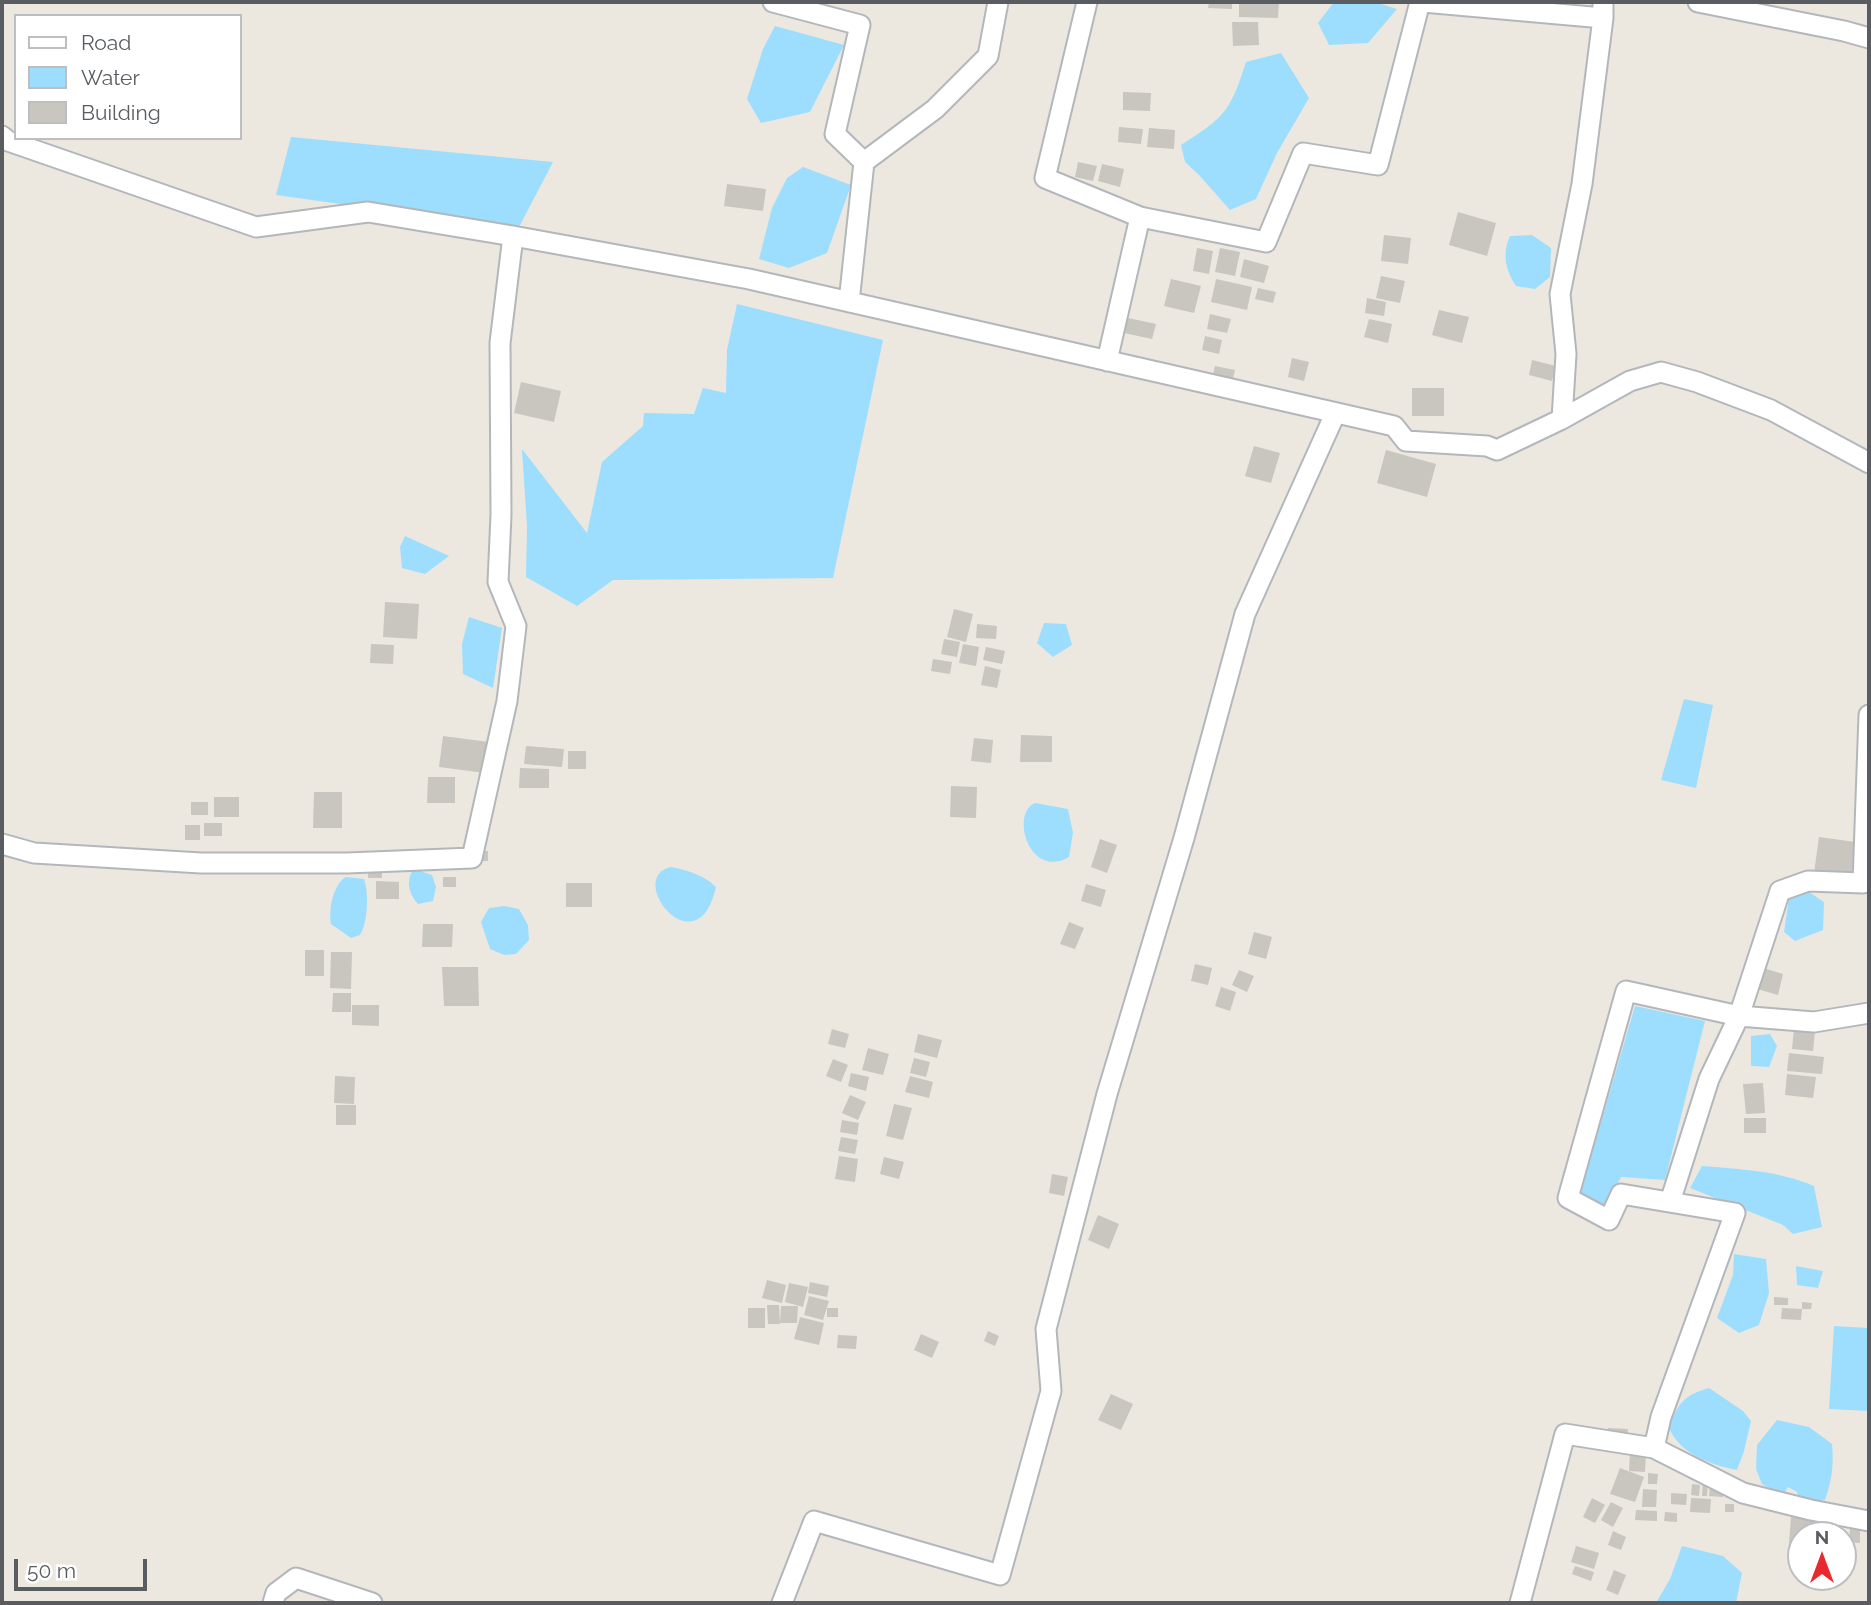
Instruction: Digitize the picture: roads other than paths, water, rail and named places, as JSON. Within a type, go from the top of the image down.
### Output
[{"type":"street","points":[[773,2],[860,25],[835,134],[864,162]]},
{"type":"street","points":[[849,302],[864,162],[934,109],[988,56],[998,2]]},
{"type":"street","points":[[1087,2],[1045,177],[1140,216],[1266,242],[1303,153],[1378,165],[1421,2],[1603,10],[1582,184],[1560,295],[1566,354],[1562,419]]},
{"type":"street","points":[[1698,2],[1869,38]]},
{"type":"street","points":[[2,136],[8,141],[256,228],[368,212],[748,279],[1394,426],[1406,441],[1487,446],[1497,450],[1562,419],[1630,381],[1661,372],[1697,382],[1771,410],[1869,463]]},
{"type":"street","points":[[1107,361],[1140,216]]},
{"type":"street","points":[[2,844],[34,853],[201,863],[347,863],[472,858],[507,701],[516,626],[498,582],[501,514],[500,343],[513,236]]},
{"type":"street","points":[[782,1603],[814,1521],[1000,1575],[1051,1391],[1046,1329],[1049,1316],[1107,1094],[1184,838],[1245,614],[1335,414]]},
{"type":"street","points":[[1670,1202],[1709,1079],[1739,1016],[1780,891],[1808,881],[1863,883],[1869,716]]},
{"type":"street","points":[[1654,1448],[1661,1417],[1735,1213],[1621,1194],[1609,1220],[1567,1198],[1626,991],[1739,1016],[1814,1022],[1869,1013]]},
{"type":"street","points":[[1520,1603],[1565,1434],[1654,1448],[1743,1493],[1869,1521]]},
{"type":"street","points":[[273,1603],[276,1593],[296,1578],[372,1603]]},
{"type":"water","points":[[1334,2],[1375,2],[1397,9],[1368,43],[1329,45],[1318,23]]},
{"type":"water","points":[[775,26],[844,45],[810,112],[761,123],[747,99],[763,49]]},
{"type":"water","points":[[1281,53],[1309,98],[1277,153],[1256,199],[1230,210],[1185,162],[1181,145],[1224,112],[1246,62]]},
{"type":"water","points":[[291,137],[553,162],[518,229],[276,195]]},
{"type":"water","points":[[803,167],[851,185],[827,253],[789,268],[759,259],[772,208],[787,178]]},
{"type":"water","points":[[1532,235],[1551,248],[1550,277],[1535,289],[1516,286],[1509,274],[1505,255],[1510,236]]},
{"type":"water","points":[[737,304],[883,340],[833,578],[613,580],[577,606],[526,577],[527,527],[522,449],[587,533],[602,462],[643,426],[644,413],[694,414],[703,388],[726,393],[727,350]]},
{"type":"water","points":[[405,536],[449,556],[425,574],[402,568],[400,547]]},
{"type":"water","points":[[469,617],[502,628],[493,688],[463,674],[462,644]]},
{"type":"water","points":[[1044,623],[1066,624],[1072,645],[1053,657],[1037,643]]},
{"type":"water","points":[[1684,699],[1713,705],[1696,788],[1661,780]]},
{"type":"water","points":[[1035,803],[1068,809],[1073,833],[1069,857],[1055,862],[1043,860],[1034,853],[1024,831],[1024,819],[1028,809]]},
{"type":"water","points":[[671,867],[695,874],[716,887],[707,911],[694,921],[681,920],[669,912],[660,900],[656,886],[659,874]]},
{"type":"water","points":[[412,871],[432,875],[436,887],[433,901],[418,904],[415,900],[409,884]]},
{"type":"water","points":[[346,877],[364,879],[367,892],[363,929],[360,935],[351,938],[331,924],[330,919],[335,892]]},
{"type":"water","points":[[1809,892],[1824,902],[1823,930],[1795,941],[1784,932],[1789,898]]},
{"type":"water","points":[[504,906],[519,909],[528,925],[529,940],[516,954],[504,955],[490,949],[481,922],[489,908]]},
{"type":"water","points":[[1635,1006],[1705,1021],[1665,1180],[1621,1177],[1605,1205],[1580,1194]]},
{"type":"water","points":[[1770,1034],[1777,1046],[1769,1067],[1751,1066],[1751,1036]]},
{"type":"water","points":[[1702,1166],[1773,1174],[1814,1186],[1822,1227],[1793,1234],[1783,1225],[1690,1188]]},
{"type":"water","points":[[1734,1254],[1766,1259],[1769,1293],[1759,1325],[1739,1333],[1717,1318],[1733,1275]]},
{"type":"water","points":[[1796,1266],[1823,1271],[1818,1288],[1797,1285]]},
{"type":"water","points":[[1834,1326],[1869,1328],[1869,1411],[1829,1409]]},
{"type":"water","points":[[1709,1388],[1743,1411],[1751,1421],[1737,1470],[1697,1457],[1681,1445],[1669,1428],[1675,1413],[1687,1397]]},
{"type":"water","points":[[1777,1420],[1809,1427],[1832,1444],[1832,1472],[1825,1500],[1799,1500],[1797,1492],[1788,1487],[1783,1496],[1762,1484],[1756,1469],[1757,1445]]},
{"type":"water","points":[[1682,1546],[1723,1556],[1742,1573],[1736,1603],[1656,1603],[1670,1579]]}]
